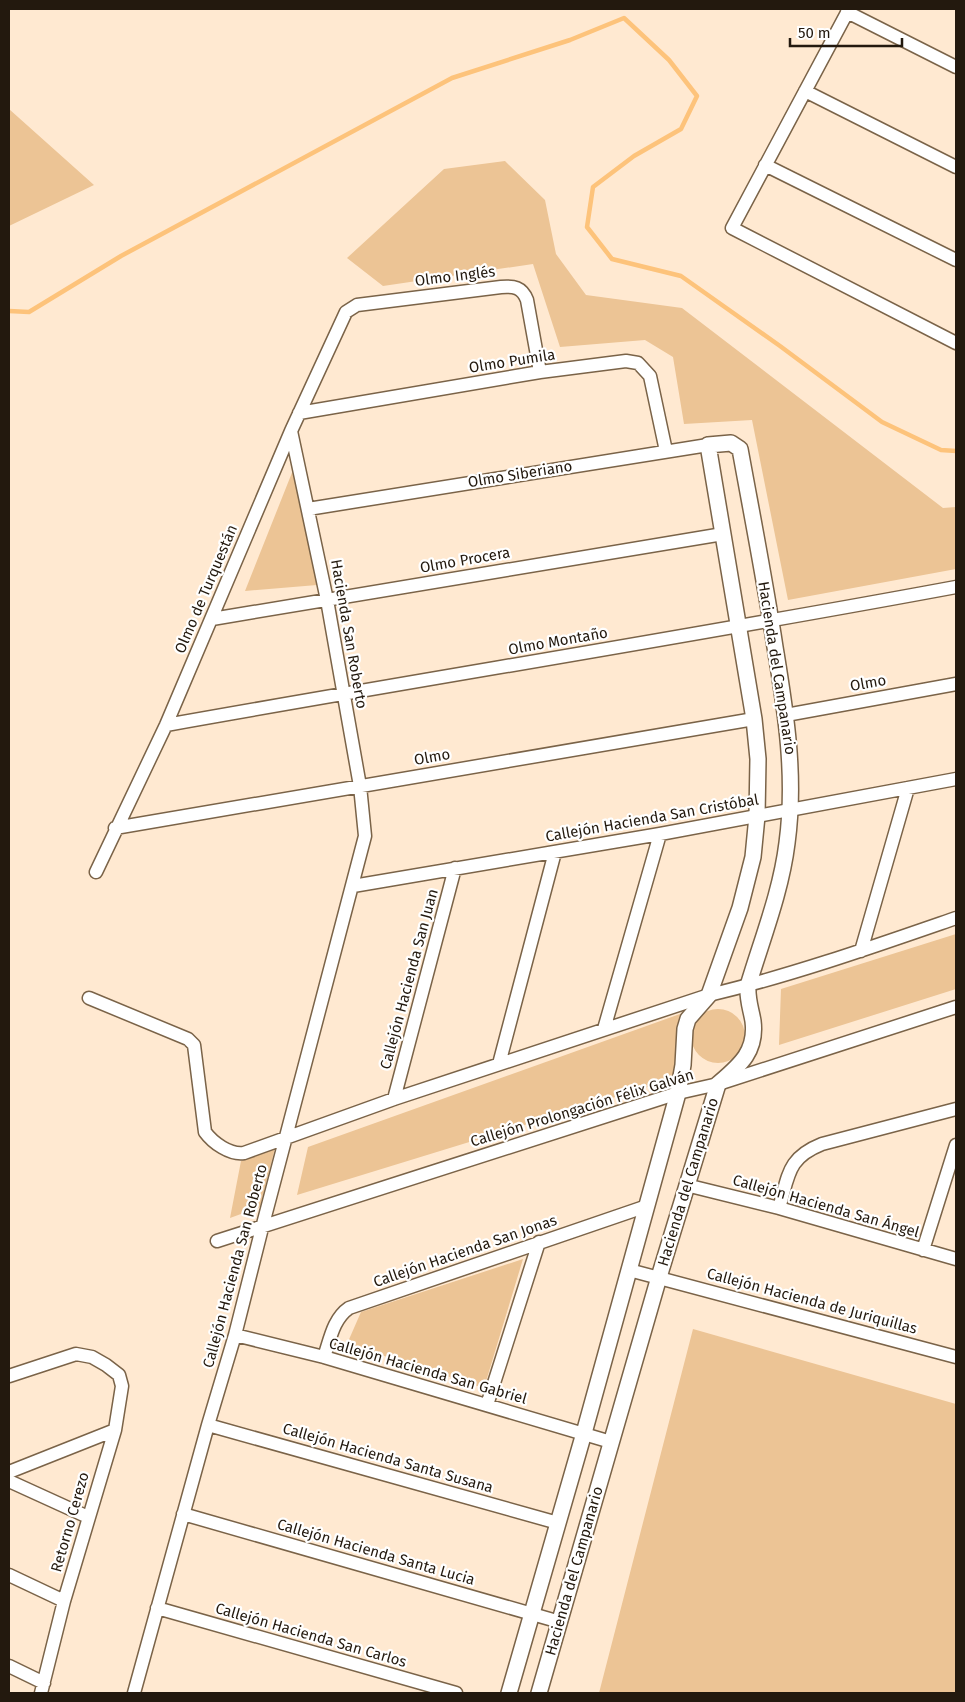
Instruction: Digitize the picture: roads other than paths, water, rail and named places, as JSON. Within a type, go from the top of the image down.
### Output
[{"type":"street","points":[[956,67],[848,10],[732,228],[956,343]]},
{"type":"street","points":[[805,90],[956,167]]},
{"type":"street","points":[[765,166],[956,260]]},
{"type":"street","name":"Olmo Inglés","points":[[342,317],[350,308],[357,305],[501,286],[514,286],[525,294],[527,300],[540,372]]},
{"type":"street","name":"Olmo de Turquestán","points":[[96,872],[115,828],[166,726],[291,430],[342,317]]},
{"type":"street","name":"Olmo Pumila","points":[[299,413],[540,372],[626,361],[638,363],[650,376],[666,450]]},
{"type":"street","name":"Hacienda San Roberto","points":[[291,430],[327,600],[360,786],[364,822],[364,846]]},
{"type":"street","name":"Olmo Siberiano","points":[[308,509],[666,450],[731,443]]},
{"type":"street","name":"Hacienda del Campanario","points":[[539,1693],[686,1185],[718,1084],[741,1063],[752,1044],[754,1033],[753,1020],[747,999],[748,986],[773,905],[785,858],[791,810],[791,761],[786,715],[740,450],[731,443]]},
{"type":"street","name":"Hacienda del Campanario","points":[[509,1693],[584,1433],[678,1093],[683,1065],[685,1029],[688,1019],[709,995],[740,908],[750,870],[757,816],[758,759],[754,719],[708,445]]},
{"type":"street","name":"Olmo Procera","points":[[212,619],[723,534]]},
{"type":"street","name":"Olmo Montaño","points":[[166,726],[343,694],[771,622],[956,587]]},
{"type":"street","name":"Olmo","points":[[786,715],[956,684]]},
{"type":"street","name":"Olmo","points":[[115,828],[754,719]]},
{"type":"street","name":"Callejón Hacienda San Cristóbal","points":[[353,886],[660,834],[956,779]]},
{"type":"street","points":[[861,951],[908,788]]},
{"type":"street","points":[[604,1029],[660,834]]},
{"type":"street","name":"Callejón Hacienda San Roberto","points":[[134,1693],[208,1424],[235,1336],[364,846]]},
{"type":"street","points":[[499,1064],[554,852]]},
{"type":"street","name":"Callejón Hacienda San Juan","points":[[394,1099],[455,868]]},
{"type":"street","points":[[89,998],[188,1040],[194,1045],[205,1132],[210,1140],[236,1154],[244,1153],[394,1099],[604,1029],[709,995],[748,986],[861,951],[956,918]]},
{"type":"street","name":"Callejón Prolongación Félix Galván","points":[[217,1241],[678,1093],[718,1084],[956,1006]]},
{"type":"street","points":[[779,1208],[792,1165],[807,1150],[822,1144],[956,1109]]},
{"type":"street","points":[[923,1250],[956,1145]]},
{"type":"street","name":"Callejón Hacienda San Ángel","points":[[686,1185],[779,1208],[956,1260]]},
{"type":"street","name":"Callejón Hacienda San Jonas","points":[[324,1358],[334,1325],[343,1312],[349,1308],[647,1206]]},
{"type":"street","points":[[487,1405],[539,1242]]},
{"type":"street","name":"Callejón Hacienda de Juriquillas","points":[[629,1270],[956,1356]]},
{"type":"street","name":"Callejón Hacienda San Gabriel","points":[[235,1336],[324,1358],[611,1442]]},
{"type":"street","name":"Retorno Cerezo","points":[[9,1376],[76,1354],[92,1357],[106,1365],[121,1380],[114,1430],[64,1601],[43,1688]]},
{"type":"street","name":"Callejón Hacienda Santa Susana","points":[[208,1424],[558,1523]]},
{"type":"street","points":[[9,1472],[114,1430]]},
{"type":"street","points":[[9,1481],[88,1517]]},
{"type":"street","name":"Callejón Hacienda Santa Lucia","points":[[184,1514],[560,1622]]},
{"type":"street","points":[[9,1575],[64,1601]]},
{"type":"street","name":"Callejón Hacienda San Carlos","points":[[157,1608],[456,1693]]},
{"type":"street","points":[[9,1666],[43,1688]]},
{"type":"waterway","points":[[9,311],[29,312],[121,256],[452,78],[570,40],[624,18],[669,60],[697,96],[681,129],[634,156],[593,187],[587,227],[612,259],[681,276],[780,346],[882,422],[941,450],[956,451]]}]
